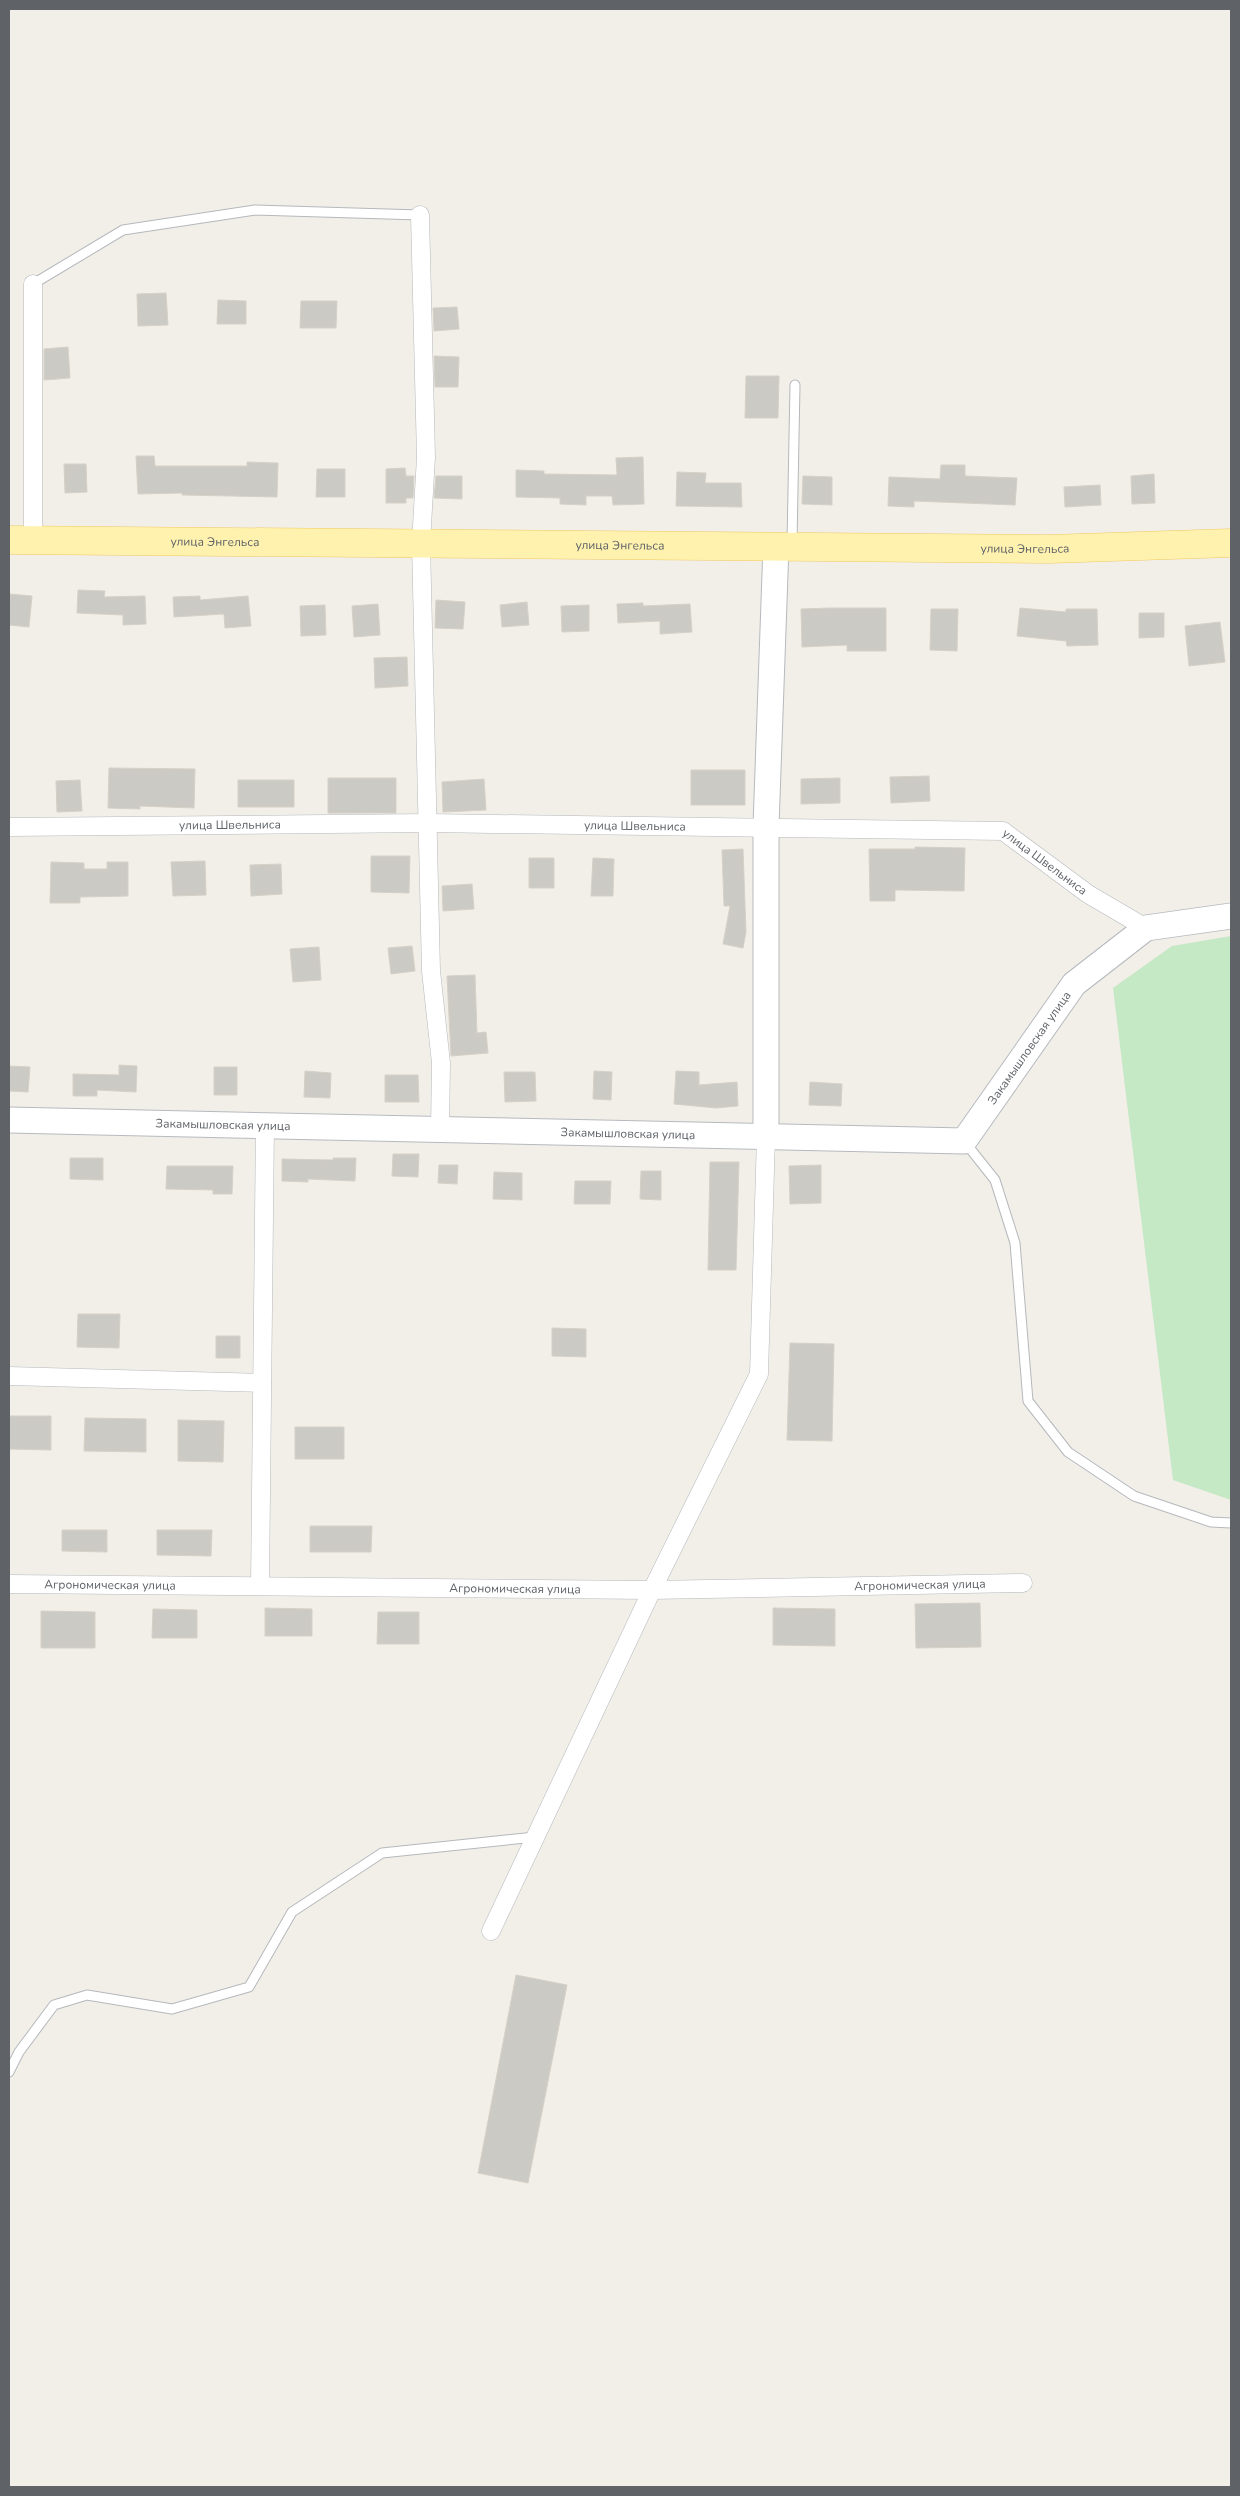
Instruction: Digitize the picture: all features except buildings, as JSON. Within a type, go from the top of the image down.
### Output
[{"type":"main road","name":"улица Энгельса","points":[[21,540],[1049,550],[1231,543]]},
{"type":"street","points":[[420,215],[426,457],[420,543],[429,823],[431,971],[441,1063],[440,1129]]},
{"type":"street","points":[[21,540],[33,284]]},
{"type":"street","points":[[491,1931],[652,1590],[759,1374],[766,1136],[766,826],[784,546]]},
{"type":"street","name":"улица Швельниса","points":[[9,826],[429,823],[766,826],[1003,831],[1088,894],[1146,928]]},
{"type":"street","points":[[1146,928],[1231,916]]},
{"type":"street","name":"Закамышловская улица","points":[[9,1120],[265,1124],[964,1141],[1074,984],[1146,928]]},
{"type":"street","points":[[260,1586],[265,1124]]},
{"type":"street","points":[[9,1376],[262,1383]]},
{"type":"street","name":"Агрономическая улица","points":[[9,1584],[652,1590],[1023,1582]]},
{"type":"lane","points":[[33,284],[123,230],[255,210],[420,215]]},
{"type":"lane","points":[[784,546],[794,385]]},
{"type":"lane","points":[[964,1141],[995,1180],[1015,1243],[1028,1401],[1068,1452],[1134,1496],[1211,1522],[1231,1523]]},
{"type":"lane","points":[[9,2072],[19,2052],[54,2004],[87,1995],[172,2009],[249,1987],[292,1912],[382,1853],[536,1837]]},
{"type":"green space","points":[[1231,936],[1231,1500],[1173,1480],[1113,988],[1172,946]]}]
